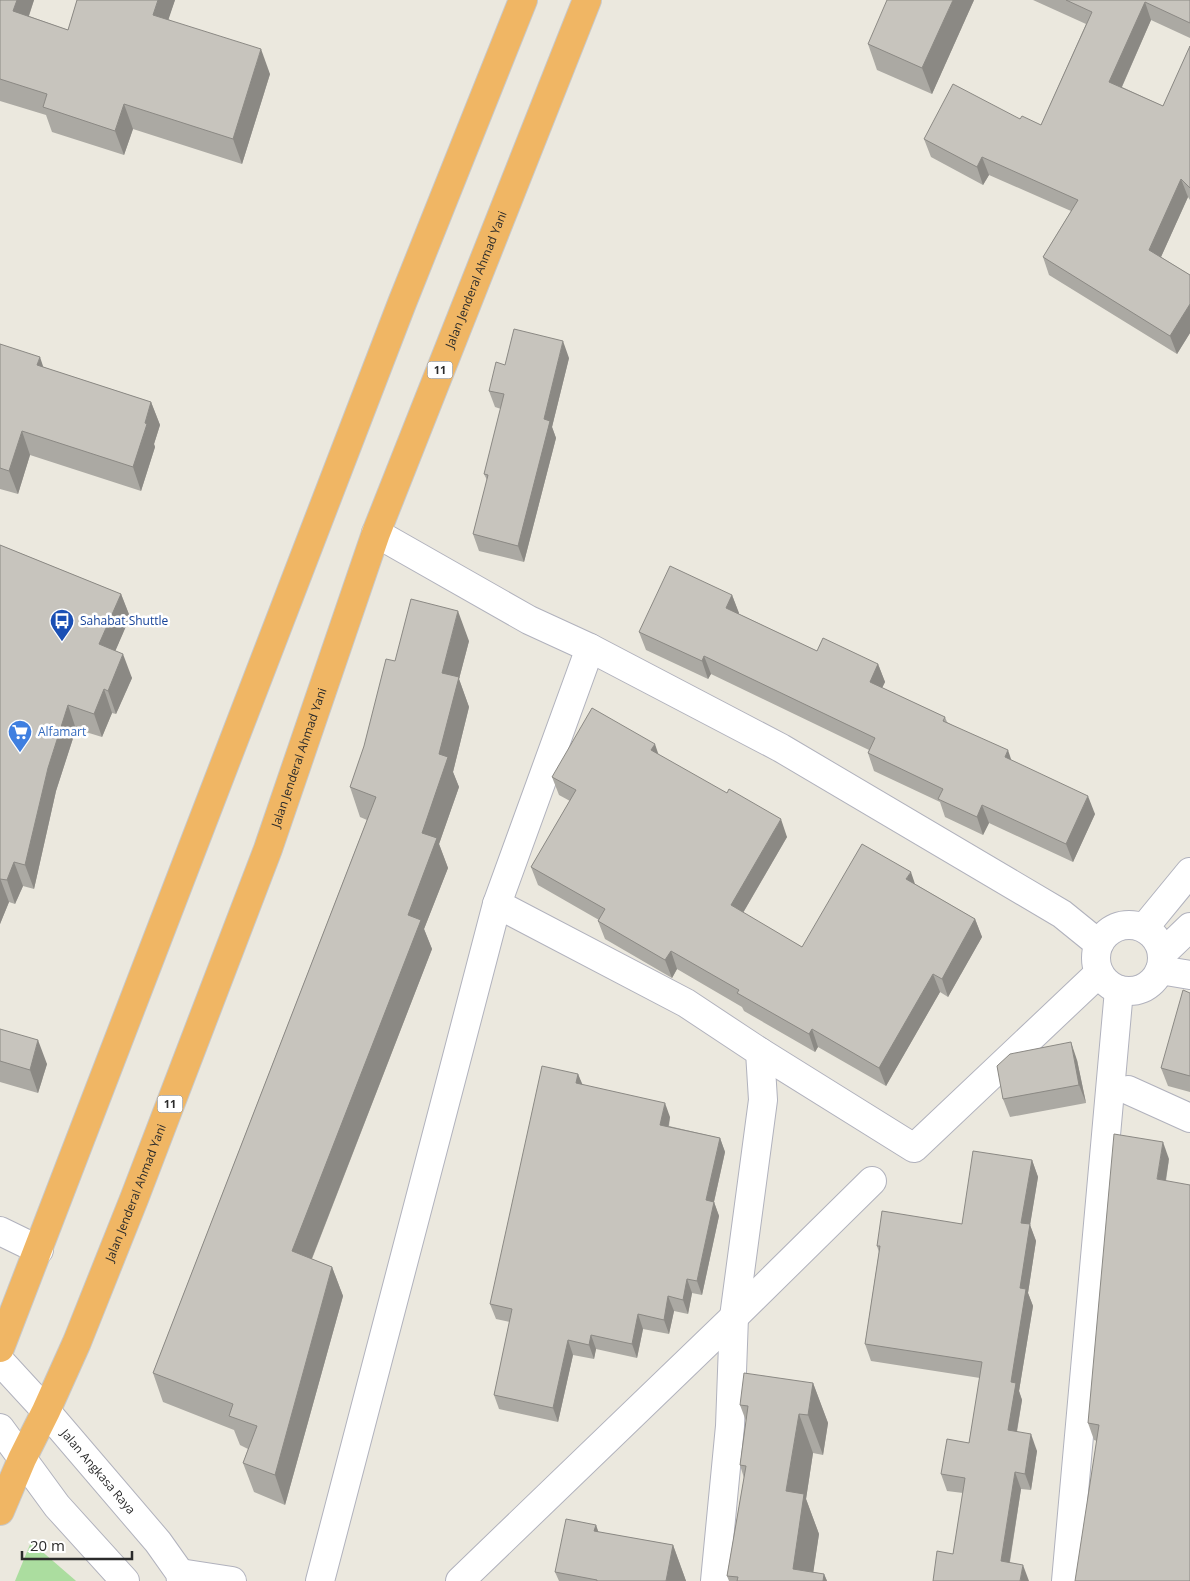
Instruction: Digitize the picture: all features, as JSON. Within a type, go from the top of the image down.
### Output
[{"type":"highway","points":[[0,1348],[402,303],[523,0]]},
{"type":"highway","name":"Jalan Jenderal Ahmad Yani","points":[[0,1511],[22,1458],[46,1411],[77,1342],[130,1208],[264,858],[376,533],[587,0]]},
{"type":"street","points":[[376,533],[529,620],[590,648],[781,748],[1062,914],[1099,944]]},
{"type":"street","points":[[320,1581],[497,904],[590,648]]},
{"type":"street","points":[[1144,928],[1190,872]]},
{"type":"street","points":[[497,904],[686,1003],[760,1052],[914,1148],[1109,981]]},
{"type":"street","points":[[1066,1581],[1109,981],[1096,958],[1099,944],[1110,930],[1127,925],[1144,928],[1156,939],[1161,962]]},
{"type":"street","points":[[1109,981],[1131,992],[1144,988],[1154,981],[1161,962],[1190,926]]},
{"type":"street","points":[[1161,962],[1190,975]]},
{"type":"street","points":[[715,1581],[730,1426],[734,1317],[763,1100],[760,1052]]},
{"type":"street","points":[[1128,1090],[1190,1118]]},
{"type":"street","points":[[460,1581],[872,1181]]},
{"type":"street","points":[[0,1231],[39,1250]]},
{"type":"street","name":"Jalan Angkasa Raya","points":[[0,1361],[46,1411],[158,1542],[180,1577]]},
{"type":"street","points":[[0,1428],[57,1506],[124,1581]]},
{"type":"street","points":[[180,1577],[232,1581]]},
{"type":"green space","points":[[31,1542],[75,1580],[76,1581],[15,1581]]},
{"type":"building","points":[[0,0],[17,0],[13,11],[68,30],[77,0],[158,0],[153,15],[261,49],[233,139],[124,104],[115,131],[43,107],[47,94],[0,79]]},
{"type":"building","points":[[887,0],[953,0],[922,68],[868,44]]},
{"type":"building","points":[[1066,0],[1190,0],[1190,23],[1145,2],[1109,82],[1163,106],[1190,46],[1190,188],[1181,179],[1149,250],[1190,275],[1190,304],[1170,336],[1043,257],[1078,200],[982,157],[977,167],[924,139],[953,84],[1020,119],[1022,116],[1041,125],[1092,12]]},
{"type":"building","points":[[514,329],[563,341],[544,419],[550,421],[518,546],[473,534],[488,475],[484,474],[504,394],[489,391],[496,362],[505,365]]},
{"type":"building","points":[[0,344],[40,357],[37,365],[151,402],[145,423],[147,424],[133,467],[22,431],[9,471],[0,468]]},
{"type":"building","points":[[0,545],[121,594],[99,644],[123,654],[108,691],[104,689],[94,714],[68,705],[48,768],[25,865],[14,862],[7,880],[0,879]]},
{"type":"building","points":[[670,566],[732,595],[726,608],[817,651],[823,638],[878,664],[870,682],[945,717],[943,721],[1008,750],[1005,757],[1088,796],[1066,844],[982,805],[977,817],[938,799],[943,789],[868,753],[875,738],[704,656],[702,661],[639,632]]},
{"type":"building","points":[[411,599],[458,611],[442,673],[459,677],[439,754],[448,757],[422,833],[437,838],[408,915],[421,920],[292,1251],[332,1267],[275,1475],[243,1463],[257,1426],[229,1416],[233,1404],[153,1373],[376,797],[350,787],[364,746],[386,659],[395,661]]},
{"type":"building","points":[[592,708],[655,744],[651,750],[727,793],[729,789],[781,819],[731,905],[802,947],[862,844],[911,872],[906,879],[975,919],[942,979],[933,974],[879,1068],[812,1029],[809,1034],[737,993],[739,990],[671,951],[665,960],[598,921],[605,909],[531,867],[576,790],[552,777]]},
{"type":"building","points":[[1183,990],[1190,993],[1190,1076],[1161,1068]]},
{"type":"building","points":[[0,1029],[38,1040],[30,1070],[0,1061]]},
{"type":"building","points":[[1071,1042],[1079,1085],[1003,1099],[997,1066],[1010,1054]]},
{"type":"building","points":[[542,1066],[578,1074],[576,1083],[665,1103],[660,1125],[720,1138],[706,1200],[714,1202],[697,1281],[687,1279],[683,1300],[668,1296],[664,1320],[638,1314],[632,1344],[591,1335],[589,1345],[568,1340],[553,1408],[494,1395],[512,1309],[490,1304]]},
{"type":"building","points":[[1114,1134],[1163,1142],[1157,1179],[1190,1185],[1190,1581],[1075,1581],[1099,1425],[1088,1423]]},
{"type":"building","points":[[973,1151],[1032,1160],[1021,1223],[1030,1224],[1020,1288],[1026,1289],[1011,1382],[1016,1383],[1008,1430],[1031,1434],[1025,1474],[1015,1472],[1001,1561],[1023,1565],[1020,1581],[933,1581],[937,1551],[953,1554],[965,1478],[941,1474],[947,1439],[969,1443],[982,1362],[865,1344],[880,1246],[877,1246],[882,1211],[962,1224]]},
{"type":"building","points":[[744,1373],[813,1383],[808,1415],[799,1414],[786,1491],[804,1494],[793,1569],[824,1574],[823,1581],[737,1581],[738,1577],[727,1576],[746,1466],[740,1465],[748,1406],[740,1405]]},
{"type":"building","points":[[566,1519],[596,1525],[594,1531],[673,1545],[666,1581],[597,1581],[555,1572]]},
{"type":"place","name":"Sahabat Shuttle","points":[[62,642]]},
{"type":"place","name":"Alfamart","points":[[20,753]]}]
